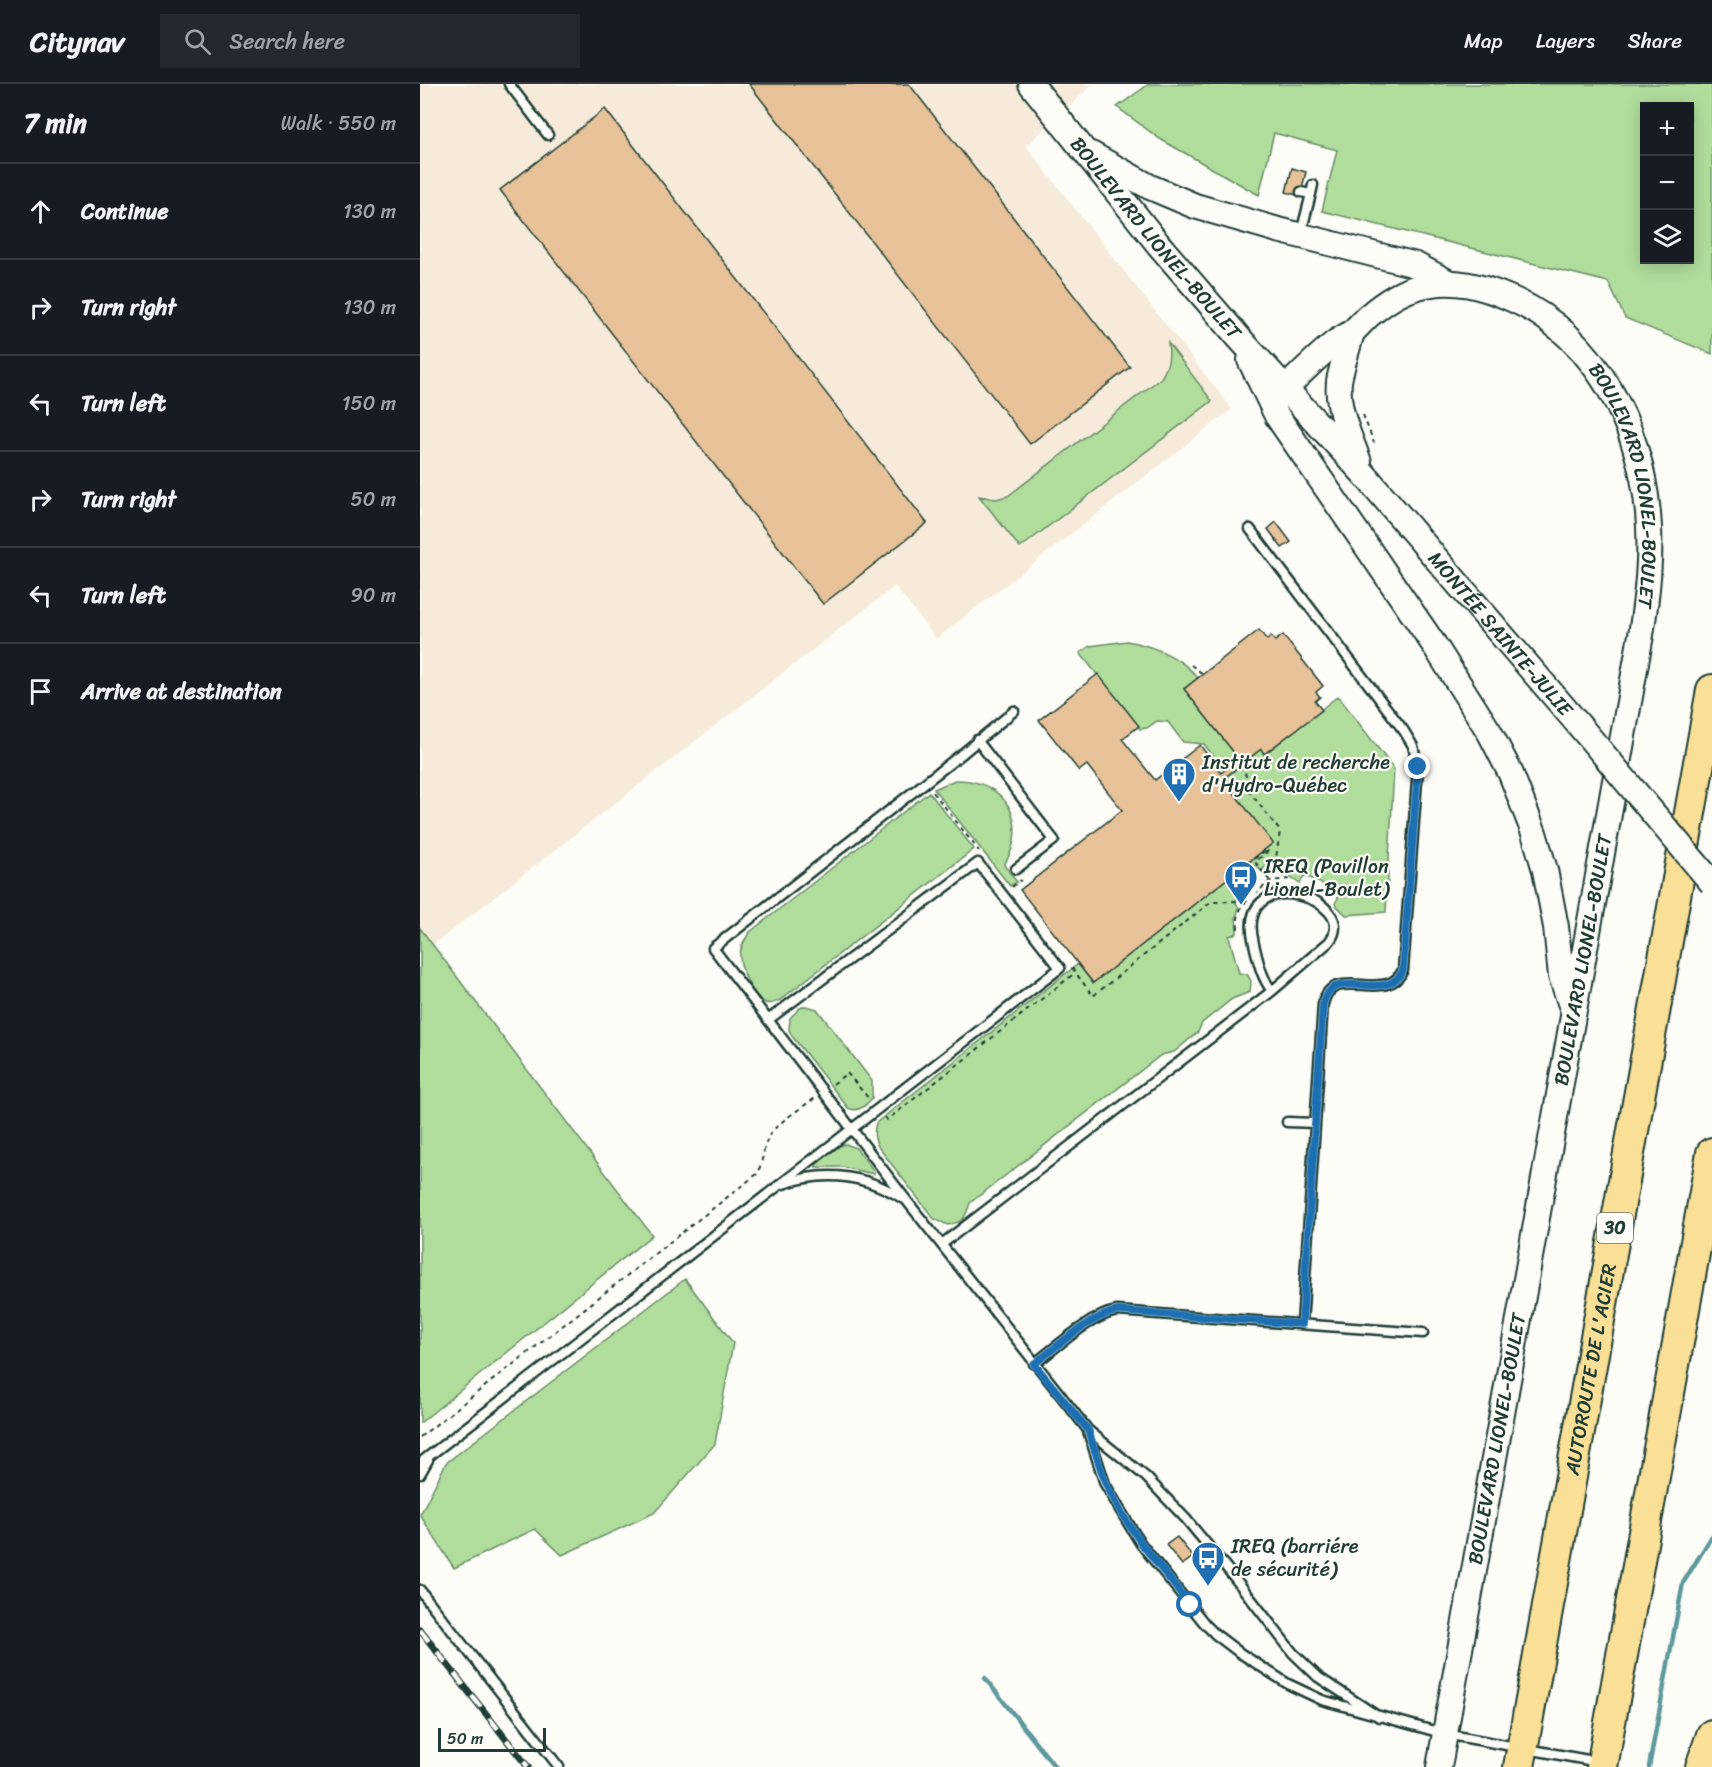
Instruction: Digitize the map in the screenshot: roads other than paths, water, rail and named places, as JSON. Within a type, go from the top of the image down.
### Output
[{"type":"highway","name":"AUTOROUTE DE L'ACIER","points":[[1521,1757],[1712,690]]},
{"type":"highway","points":[[1602,1765],[1712,1153]]},
{"type":"highway","points":[[1701,1767],[1712,1735]]},
{"type":"main road","name":"BOULEVARD LIONEL-BOULET","points":[[1031,84],[1159,246],[1286,388]]},
{"type":"main road","points":[[1082,149],[1170,196],[1225,215],[1416,265],[1448,282]]},
{"type":"main road","name":"BOULEVARD LIONEL-BOULET","points":[[1439,1767],[1646,605],[1650,537],[1646,495],[1631,439],[1618,404],[1599,372],[1576,344],[1549,320],[1520,303],[1476,285],[1448,282]]},
{"type":"main road","points":[[1286,388],[1333,344],[1352,332],[1376,309],[1418,286],[1448,282]]},
{"type":"main road","points":[[1352,332],[1340,375],[1339,399],[1363,473]]},
{"type":"main road","points":[[1240,339],[1277,416],[1440,654],[1490,733],[1508,767],[1528,814],[1540,852],[1554,917],[1561,976],[1573,1012]]},
{"type":"main road","name":"MONTÉE SAINTE-JULIE","points":[[1286,388],[1363,473],[1712,883]]},
{"type":"lane","points":[[509,84],[548,135]]},
{"type":"lane","points":[[1300,236],[1313,185]]},
{"type":"lane","points":[[1301,192],[1311,194]]},
{"type":"lane","points":[[1250,529],[1404,731],[1418,760],[1403,970],[1399,977],[1388,985],[1342,984],[1326,995],[1323,1004],[1302,1324]]},
{"type":"lane","points":[[1014,711],[713,948],[907,1201],[1088,1430],[1146,1477],[1186,1519],[1293,1653],[1318,1677],[1379,1717]]},
{"type":"lane","points":[[977,740],[1054,840],[1016,869]]},
{"type":"lane","points":[[420,1463],[1060,968],[978,863],[768,1020]]},
{"type":"lane","points":[[942,1244],[1272,991],[1334,936],[1334,921],[1331,914],[1323,906],[1298,894],[1272,895],[1256,908],[1253,916],[1252,935],[1264,978],[1272,991]]},
{"type":"lane","points":[[1287,1122],[1315,1123]]},
{"type":"lane","points":[[777,1186],[806,1177],[850,1176],[877,1185],[907,1201]]},
{"type":"lane","points":[[1034,1364],[1094,1320],[1118,1311],[1423,1333]]},
{"type":"lane","points":[[1088,1430],[1106,1484],[1137,1537],[1195,1613],[1215,1635],[1288,1684],[1322,1700],[1521,1757],[1602,1765]]},
{"type":"lane","points":[[420,1474],[433,1452]]},
{"type":"lane","points":[[420,1590],[559,1767]]},
{"type":"waterway","points":[[1649,1767],[1683,1583],[1712,1536]]},
{"type":"waterway","points":[[985,1678],[1055,1767]]},
{"type":"railway","points":[[420,1630],[528,1767]]},
{"type":"place","name":"Institut de recherche d'Hydro-Québec","points":[[1179,803]]},
{"type":"place","name":"IREQ (Pavillon Lionel-Boulet)","points":[[1241,906]]},
{"type":"place","name":"IREQ (barriére de sécurité)","points":[[1208,1587]]}]
